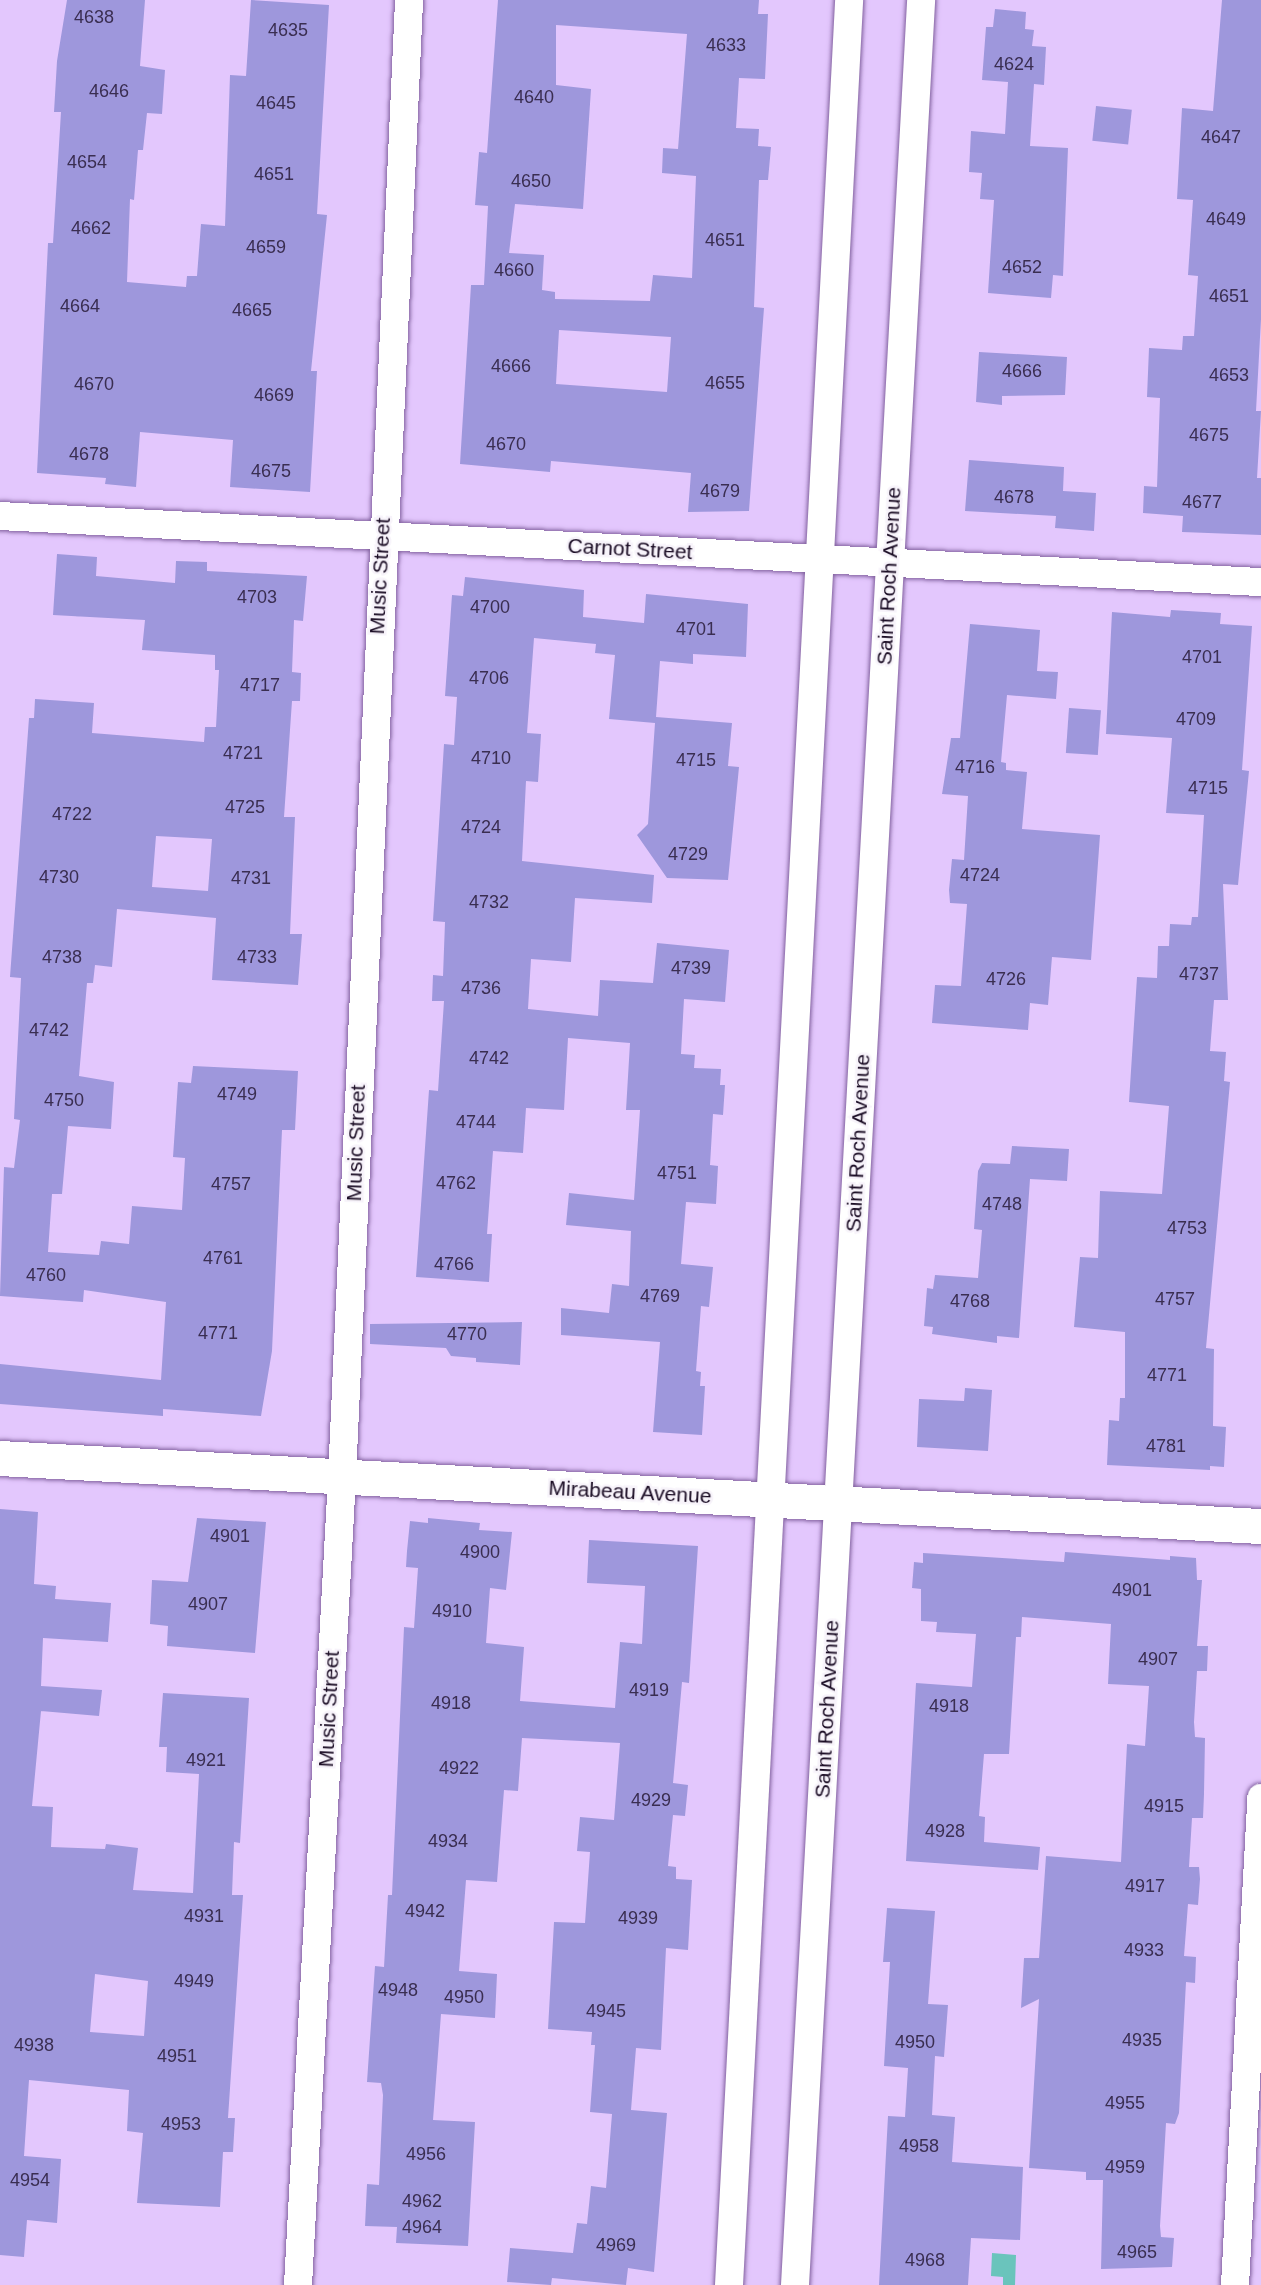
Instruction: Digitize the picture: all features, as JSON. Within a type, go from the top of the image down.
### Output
[{"type":"street","name":"Music Street","points":[[298,2285],[342,1477],[382,536],[409,0]]},
{"type":"street","points":[[729,2285],[849,0]]},
{"type":"street","name":"Saint Roch Avenue","points":[[795,2285],[921,0]]},
{"type":"street","name":"Carnot Street","points":[[0,516],[1261,582]]},
{"type":"street","name":"Mirabeau Avenue","points":[[0,1458],[1261,1526]]},
{"type":"street","points":[[1235,2285],[1261,1798]]},
{"type":"shaded area","points":[[992,2253],[1016,2255],[1015,2285],[1003,2285],[1003,2277],[991,2276]]},
{"type":"building","points":[[67,0],[145,0],[140,66],[165,70],[162,114],[147,113],[143,150],[138,150],[134,200],[130,199],[127,282],[186,287],[187,276],[197,276],[201,224],[225,226],[230,75],[246,76],[251,0],[329,5],[317,214],[327,215],[311,371],[317,371],[310,492],[230,487],[233,440],[140,432],[136,487],[105,484],[106,478],[37,473],[48,243],[53,243],[61,112],[54,112],[57,61]]},
{"type":"building","points":[[498,0],[759,0],[758,14],[768,14],[765,79],[739,78],[736,128],[759,129],[758,146],[771,147],[768,180],[759,180],[754,307],[764,308],[749,511],[688,512],[691,473],[551,461],[550,472],[460,464],[471,285],[484,285],[488,206],[475,205],[479,152],[487,153]],"holes":[[[556,25],[687,34],[678,149],[663,148],[662,173],[696,176],[692,278],[653,275],[650,301],[555,299],[555,292],[542,290],[544,255],[509,253],[515,204],[583,209],[591,89],[556,85]],[[559,330],[671,337],[667,392],[556,384]]]},
{"type":"building","points":[[1222,0],[1261,0],[1261,319],[1256,411],[1261,411],[1257,478],[1261,478],[1261,535],[1182,532],[1183,516],[1143,513],[1144,486],[1157,487],[1160,398],[1147,397],[1149,348],[1182,350],[1183,336],[1194,336],[1198,276],[1188,275],[1193,200],[1177,199],[1182,108],[1213,111]]},
{"type":"building","points":[[995,9],[1026,12],[1025,29],[1034,30],[1032,46],[1046,47],[1044,85],[1034,84],[1030,146],[1068,148],[1063,276],[1053,275],[1051,298],[988,293],[994,200],[980,199],[982,173],[969,172],[971,131],[1005,134],[1008,82],[982,80],[986,27],[993,27]]},
{"type":"building","points":[[1096,106],[1132,110],[1128,145],[1092,141]]},
{"type":"building","points":[[979,352],[1067,357],[1065,395],[1002,396],[1002,405],[976,402]]},
{"type":"building","points":[[969,460],[1064,467],[1063,491],[1096,493],[1094,531],[1055,528],[1056,516],[965,511]]},
{"type":"building","points":[[57,554],[97,557],[96,576],[175,583],[176,561],[207,562],[207,571],[307,576],[303,621],[294,620],[292,672],[301,673],[300,701],[292,701],[284,817],[295,817],[290,934],[302,934],[298,985],[212,980],[216,918],[117,909],[112,967],[95,965],[93,983],[87,983],[79,1076],[114,1082],[111,1129],[68,1126],[62,1194],[52,1194],[48,1252],[99,1255],[101,1241],[129,1244],[132,1206],[182,1210],[185,1158],[173,1157],[178,1082],[191,1083],[193,1066],[298,1071],[295,1130],[282,1130],[272,1351],[261,1416],[163,1409],[163,1416],[0,1404],[0,1364],[161,1380],[166,1302],[84,1290],[83,1302],[0,1296],[4,1167],[14,1168],[20,1120],[14,1119],[21,978],[10,977],[29,718],[34,718],[35,699],[94,703],[92,733],[204,742],[205,727],[216,727],[219,670],[215,670],[215,655],[142,650],[145,620],[53,615]],"holes":[[[156,836],[212,839],[208,891],[152,887]]]},
{"type":"building","points":[[465,577],[584,590],[583,617],[644,623],[646,594],[748,604],[746,657],[693,654],[693,664],[660,661],[656,717],[732,723],[728,766],[739,767],[728,880],[667,878],[637,835],[648,824],[655,723],[609,719],[615,655],[595,653],[596,644],[534,638],[527,733],[541,734],[538,782],[526,781],[522,861],[654,875],[652,903],[575,898],[571,962],[531,959],[528,1009],[598,1016],[600,980],[653,983],[657,943],[729,950],[725,1002],[684,999],[681,1054],[695,1055],[694,1068],[721,1069],[720,1085],[725,1085],[723,1115],[713,1114],[710,1165],[718,1166],[716,1204],[686,1202],[681,1264],[713,1267],[709,1307],[701,1306],[696,1371],[701,1372],[700,1386],[705,1386],[702,1435],[653,1432],[660,1342],[561,1335],[561,1308],[609,1313],[612,1284],[629,1286],[631,1231],[566,1225],[569,1193],[634,1200],[640,1110],[626,1110],[630,1043],[568,1038],[564,1110],[526,1108],[523,1153],[493,1151],[487,1234],[492,1234],[489,1282],[416,1277],[429,1090],[438,1091],[444,1001],[432,1001],[433,975],[443,976],[445,922],[433,921],[444,744],[454,745],[457,697],[445,696],[452,595],[463,596]]},
{"type":"building","points":[[1171,610],[1221,613],[1220,624],[1252,626],[1242,770],[1249,771],[1238,885],[1223,884],[1228,1000],[1214,1000],[1210,1051],[1226,1052],[1224,1081],[1230,1082],[1206,1348],[1214,1349],[1213,1426],[1226,1427],[1224,1467],[1210,1466],[1210,1470],[1107,1465],[1109,1420],[1119,1421],[1120,1398],[1125,1398],[1125,1332],[1074,1327],[1080,1257],[1098,1258],[1100,1191],[1162,1194],[1169,1106],[1129,1102],[1137,977],[1157,978],[1158,946],[1169,946],[1170,924],[1191,925],[1192,917],[1198,917],[1204,815],[1166,813],[1172,738],[1106,734],[1112,612],[1170,617]]},
{"type":"building","points":[[970,624],[1040,630],[1037,671],[1058,672],[1056,699],[1007,695],[1001,762],[1006,763],[1006,770],[1027,772],[1022,829],[1100,835],[1091,960],[1052,957],[1048,1005],[1030,1003],[1028,1030],[932,1023],[935,985],[961,986],[967,904],[950,903],[949,890],[952,859],[964,860],[968,796],[942,794],[951,738],[960,738]]},
{"type":"building","points":[[1069,708],[1101,710],[1098,755],[1066,753]]},
{"type":"building","points":[[1012,1146],[1069,1149],[1067,1181],[1030,1179],[1019,1338],[997,1336],[997,1343],[932,1334],[933,1327],[924,1326],[927,1288],[933,1289],[935,1275],[978,1278],[982,1230],[974,1229],[978,1171],[982,1163],[1010,1164]]},
{"type":"building","points":[[522,1322],[520,1365],[476,1362],[476,1358],[451,1356],[446,1348],[370,1344],[370,1324]]},
{"type":"building","points":[[965,1388],[992,1390],[988,1451],[917,1447],[919,1399],[964,1401]]},
{"type":"building","points":[[0,1509],[38,1512],[34,1584],[56,1586],[55,1599],[111,1603],[108,1642],[43,1638],[41,1686],[102,1690],[99,1716],[41,1711],[32,1806],[53,1807],[51,1847],[105,1849],[106,1844],[138,1848],[133,1890],[193,1893],[199,1774],[166,1772],[167,1747],[159,1747],[163,1693],[249,1698],[240,1843],[234,1842],[232,1895],[243,1895],[228,2118],[235,2118],[233,2152],[223,2152],[220,2207],[137,2203],[143,2133],[127,2131],[129,2090],[29,2080],[24,2156],[61,2159],[57,2223],[27,2220],[24,2257],[0,2255]],"holes":[[[95,1974],[148,1981],[144,2036],[90,2032]]]},
{"type":"building","points":[[197,1518],[266,1522],[255,1653],[167,1646],[168,1626],[150,1624],[152,1580],[188,1582]]},
{"type":"building","points":[[428,1518],[480,1523],[479,1530],[512,1532],[506,1590],[490,1588],[486,1643],[524,1647],[520,1701],[615,1708],[620,1642],[642,1644],[645,1586],[587,1583],[589,1540],[698,1546],[689,1683],[682,1682],[673,1783],[688,1785],[685,1816],[673,1815],[668,1866],[676,1867],[676,1879],[692,1880],[688,1950],[666,1948],[661,2050],[636,2048],[631,2110],[667,2113],[654,2272],[628,2268],[626,2285],[552,2278],[551,2285],[507,2282],[510,2248],[573,2253],[577,2223],[587,2224],[591,2186],[606,2188],[612,2114],[590,2112],[595,2045],[591,2045],[592,2032],[548,2029],[554,1922],[585,1923],[590,1852],[577,1851],[580,1817],[614,1820],[620,1743],[522,1738],[518,1791],[504,1790],[497,1882],[466,1880],[459,1971],[497,1974],[495,2018],[441,2014],[433,2120],[475,2122],[468,2246],[396,2243],[397,2227],[365,2226],[367,2184],[379,2185],[383,2095],[381,2083],[367,2082],[375,1966],[384,1967],[388,1895],[392,1895],[404,1627],[414,1628],[418,1568],[406,1567],[407,1551],[410,1521],[428,1523]]},
{"type":"building","points":[[1065,1552],[1170,1560],[1170,1556],[1196,1558],[1197,1580],[1202,1580],[1197,1646],[1208,1646],[1207,1671],[1197,1671],[1194,1722],[1195,1737],[1205,1738],[1203,1818],[1192,1818],[1189,1867],[1199,1867],[1200,1879],[1198,1905],[1188,1904],[1184,1956],[1196,1957],[1195,1983],[1186,1982],[1179,2113],[1175,2124],[1166,2123],[1160,2226],[1161,2237],[1174,2238],[1172,2267],[1101,2269],[1103,2180],[1086,2180],[1086,2172],[1029,2168],[1039,1999],[1021,2008],[1024,1958],[1039,1958],[1046,1856],[1121,1862],[1127,1744],[1145,1746],[1149,1686],[1108,1684],[1111,1624],[1022,1617],[1021,1637],[1016,1637],[1009,1754],[984,1754],[979,1816],[985,1817],[984,1842],[1040,1847],[1038,1870],[906,1861],[916,1683],[972,1687],[976,1634],[936,1632],[937,1622],[921,1621],[921,1589],[912,1588],[914,1562],[923,1563],[923,1553],[1064,1562]]},
{"type":"building","points":[[887,1908],[935,1911],[928,2004],[948,2005],[944,2057],[935,2056],[932,2115],[955,2117],[952,2162],[1023,2167],[1020,2240],[971,2238],[968,2285],[879,2285],[888,2116],[905,2117],[908,2068],[884,2066],[890,1962],[883,1962]]}]
